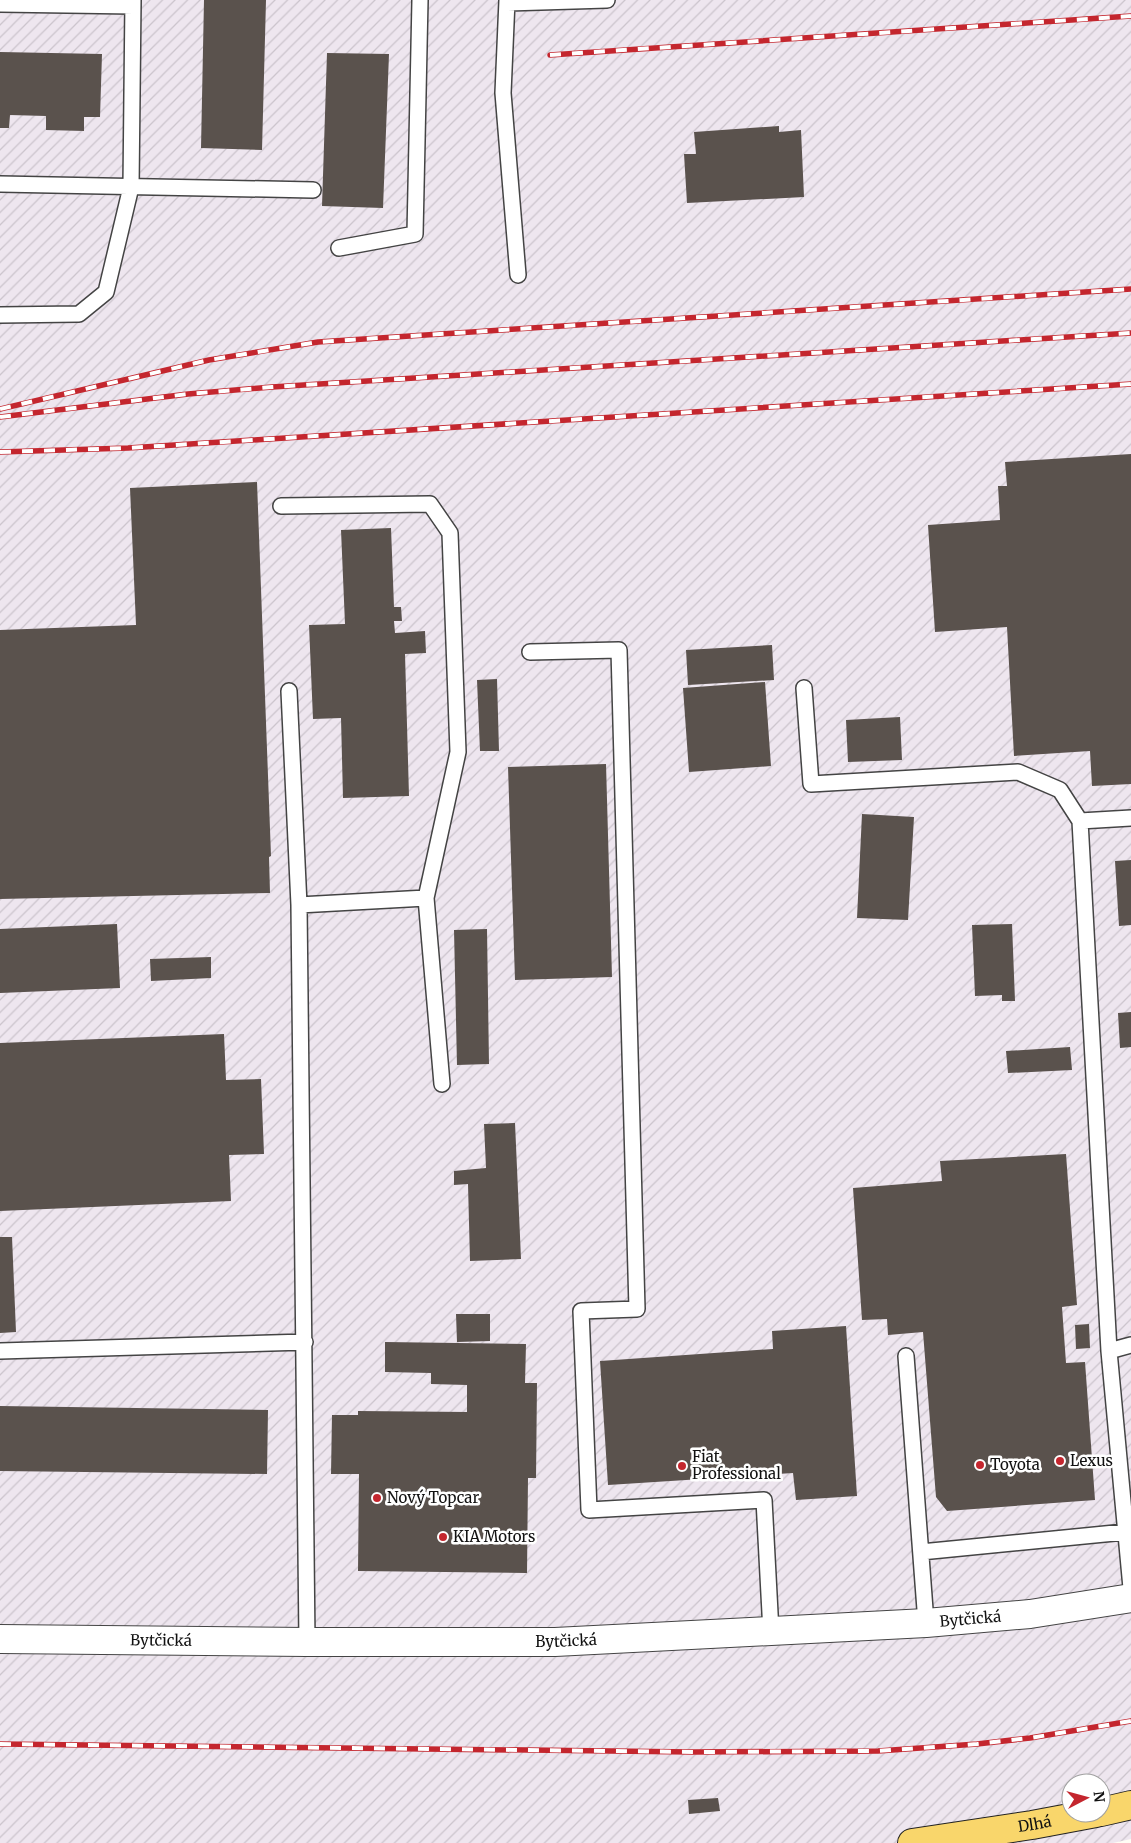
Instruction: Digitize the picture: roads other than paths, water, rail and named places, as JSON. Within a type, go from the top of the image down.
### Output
[{"type":"main road","points":[[1111,1810],[1131,1805]]},
{"type":"main road","name":"Dlhá","points":[[912,1843],[1061,1820]]},
{"type":"street","name":"Bytčická","points":[[0,1639],[555,1642],[926,1623],[1030,1614],[1131,1598]]},
{"type":"lane","points":[[339,248],[415,234],[420,0]]},
{"type":"lane","points":[[518,275],[502,93],[507,2],[608,0]]},
{"type":"lane","points":[[0,4],[133,3],[131,188],[106,292],[79,314],[0,315]]},
{"type":"lane","points":[[0,184],[313,190]]},
{"type":"lane","points":[[280,506],[430,504],[450,533],[458,752],[426,898],[442,1084]]},
{"type":"lane","points":[[530,652],[619,650],[637,1309],[582,1311],[589,1510],[764,1500],[771,1632]]},
{"type":"lane","points":[[804,688],[811,784],[1018,772],[1060,790],[1080,821],[1109,1351],[1131,1588]]},
{"type":"lane","points":[[289,691],[299,905],[307,1642]]},
{"type":"lane","points":[[1080,821],[1131,818]]},
{"type":"lane","points":[[299,905],[426,898]]},
{"type":"lane","points":[[0,1351],[305,1342]]},
{"type":"lane","points":[[1109,1351],[1131,1344]]},
{"type":"lane","points":[[906,1356],[926,1623]]},
{"type":"lane","points":[[921,1552],[1125,1532]]},
{"type":"railway","points":[[550,55],[1131,16]]},
{"type":"railway","points":[[0,409],[209,360],[318,342],[1131,289]]},
{"type":"railway","points":[[0,417],[188,394],[272,387],[1131,333]]},
{"type":"railway","points":[[0,452],[128,448],[1131,384]]},
{"type":"railway","points":[[0,1744],[693,1752],[878,1751],[1030,1738],[1131,1721]]},
{"type":"place","name":"Lexus","points":[[1060,1461]]},
{"type":"place","name":"Toyota","points":[[980,1465]]},
{"type":"place","name":"Fiat Professional","points":[[682,1466]]},
{"type":"place","name":"Nový Topcar","points":[[377,1498]]},
{"type":"place","name":"KIA Motors","points":[[443,1537]]}]
